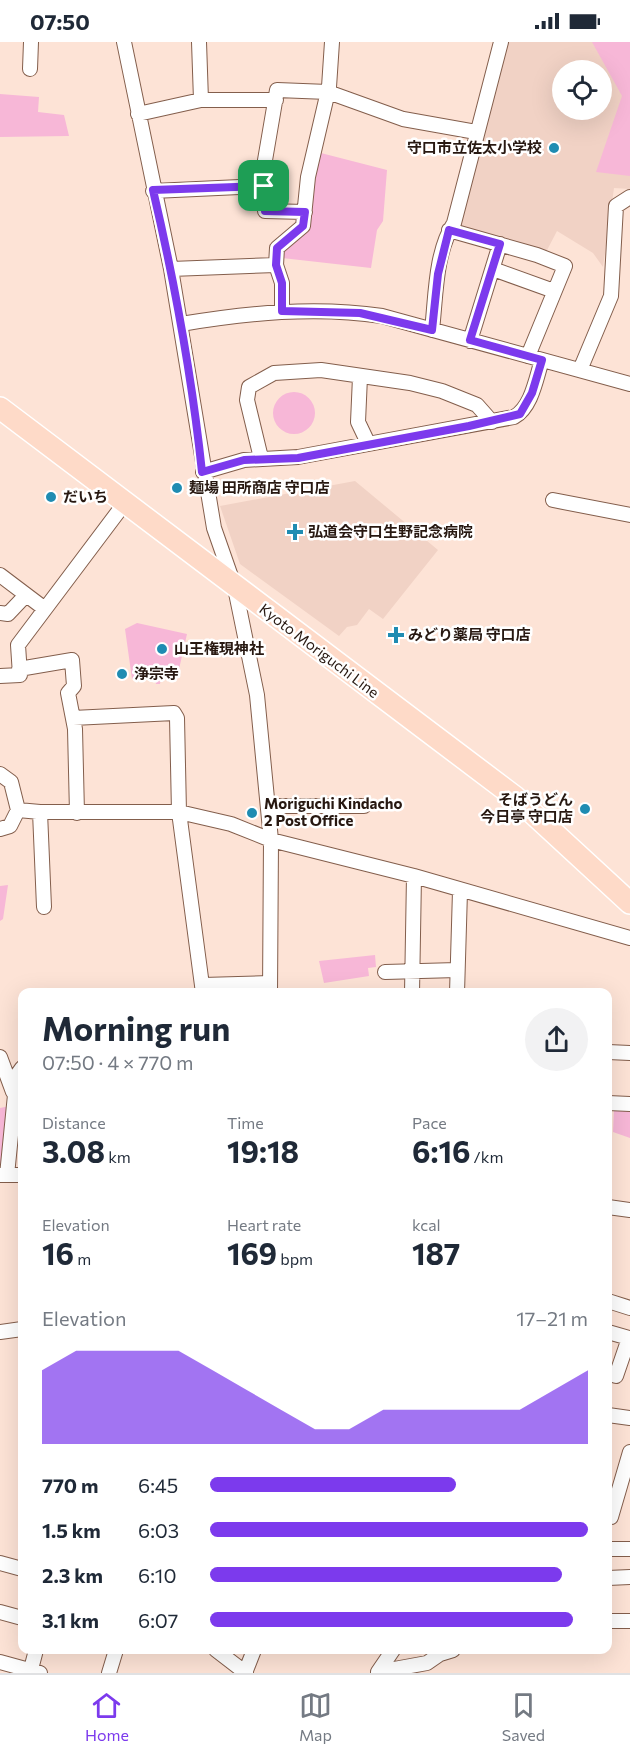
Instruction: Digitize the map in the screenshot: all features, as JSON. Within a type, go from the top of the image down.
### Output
[{"type":"main road","name":"Kyoto Moriguchi Line","points":[[0,408],[235,588],[515,797],[630,903]]},
{"type":"street","points":[[30,69],[31,42]]},
{"type":"street","points":[[124,42],[181,324],[194,396],[202,472],[214,528],[235,588],[257,695],[271,840],[270,988]]},
{"type":"street","points":[[199,42],[201,100]]},
{"type":"street","points":[[282,311],[282,283],[276,265],[277,248],[303,226],[308,177],[328,92],[332,42]]},
{"type":"street","points":[[432,330],[438,274],[449,230],[454,223],[501,42]]},
{"type":"street","points":[[305,212],[265,211],[264,166],[277,90],[328,92],[403,119],[476,132]]},
{"type":"street","points":[[138,114],[201,100],[276,100]]},
{"type":"street","points":[[153,190],[264,186]]},
{"type":"street","points":[[580,370],[611,296],[616,206],[630,197]]},
{"type":"street","points":[[202,472],[261,458],[298,458],[368,443],[492,422],[520,414],[532,393],[535,358],[554,291],[565,266],[449,230]]},
{"type":"street","points":[[470,340],[500,244]]},
{"type":"street","points":[[171,269],[276,265]]},
{"type":"street","points":[[493,268],[554,291]]},
{"type":"street","points":[[181,324],[282,311],[360,313],[432,330],[630,384]]},
{"type":"street","points":[[261,458],[247,400],[249,387],[268,375],[280,371],[321,370],[410,383],[477,405],[492,422]]},
{"type":"street","points":[[360,377],[358,422],[368,443]]},
{"type":"street","points":[[553,500],[630,515]]},
{"type":"street","points":[[0,676],[20,675],[18,645],[124,504]]},
{"type":"street","points":[[0,575],[45,609]]},
{"type":"street","points":[[0,613],[8,614],[26,595]]},
{"type":"street","points":[[19,669],[72,660],[74,686],[68,693],[73,718],[77,813]]},
{"type":"street","points":[[73,718],[174,713],[177,718],[179,812],[203,988]]},
{"type":"street","points":[[0,774],[11,782],[18,810],[10,826],[0,829]]},
{"type":"street","points":[[268,806],[364,806]]},
{"type":"street","points":[[18,810],[77,813],[179,812],[231,824],[271,840],[414,876],[630,938]]},
{"type":"street","points":[[40,812],[44,907]]},
{"type":"street","points":[[412,988],[414,876]]},
{"type":"street","points":[[457,988],[460,891]]},
{"type":"street","points":[[385,972],[457,970]]},
{"type":"street","points":[[612,1052],[630,1053]]},
{"type":"street","points":[[0,1057],[18,1094]]},
{"type":"street","points":[[3,1175],[18,1094],[18,1074]]},
{"type":"street","points":[[612,1103],[630,1104]]},
{"type":"street","points":[[612,1208],[630,1210]]},
{"type":"street","points":[[612,1302],[630,1308]]},
{"type":"street","points":[[0,1332],[18,1330]]},
{"type":"street","points":[[612,1333],[629,1338],[616,1376],[612,1374]]},
{"type":"street","points":[[612,1416],[630,1418]]},
{"type":"street","points":[[612,1514],[630,1452]]},
{"type":"street","points":[[612,1549],[630,1549]]},
{"type":"street","points":[[0,1563],[18,1568]]},
{"type":"street","points":[[612,1578],[630,1577]]},
{"type":"street","points":[[0,1612],[18,1617]]},
{"type":"street","points":[[612,1621],[630,1621]]},
{"type":"street","points":[[0,1662],[34,1672],[36,1654]]},
{"type":"street","points":[[109,1673],[115,1654]]},
{"type":"street","points":[[221,1654],[246,1673],[253,1654]]},
{"type":"street","points":[[378,1672],[390,1654]]},
{"type":"street","points":[[378,1672],[440,1658]]},
{"type":"shaded area","name":"守口市立佐太小学校","points":[[506,42],[630,42],[630,189],[614,188],[603,267],[593,253],[557,231],[545,254],[463,230],[458,225]]},
{"type":"shaded area","points":[[592,42],[630,42],[630,176],[596,172],[622,96],[612,78],[612,60],[602,60]]},
{"type":"shaded area","points":[[0,94],[39,97],[38,112],[64,115],[69,136],[0,137]]},
{"type":"shaded area","points":[[317,152],[387,170],[383,221],[377,230],[371,268],[282,258],[281,252],[308,227]]},
{"type":"shaded area","points":[[294,392],[309,398],[315,413],[309,428],[294,434],[279,428],[273,413],[279,398]]},
{"type":"shaded area","points":[[355,481],[438,550],[383,619],[369,609],[357,625],[347,627],[339,636],[240,564],[220,506]]},
{"type":"shaded area","points":[[137,623],[187,634],[177,678],[161,678],[160,684],[156,684],[155,679],[132,679],[125,629]]},
{"type":"shaded area","points":[[8,885],[3,919],[0,921],[0,886]]},
{"type":"shaded area","points":[[375,955],[376,967],[368,968],[369,976],[324,983],[319,961]]},
{"type":"shaded area","points":[[10,1106],[3,1163],[0,1166],[0,1108]]},
{"type":"shaded area","points":[[614,1108],[630,1109],[630,1138],[613,1132]]},
{"type":"place","name":"守口市立佐太小学校","points":[[554,148]]},
{"type":"place","name":"麺場 田所商店 守口店","points":[[177,488]]},
{"type":"place","name":"だいち","points":[[51,497]]},
{"type":"place","name":"弘道会守口生野記念病院","points":[[295,532]]},
{"type":"place","name":"みどり薬局 守口店","points":[[396,635]]},
{"type":"place","name":"山王権現神社","points":[[162,649]]},
{"type":"place","name":"浄宗寺","points":[[122,674]]},
{"type":"place","name":"そばうどん 今日亭 守口店","points":[[585,809]]},
{"type":"place","name":"Moriguchi Kindacho 2 Post Office","points":[[252,813]]},
{"type":"route","points":[[264,186],[265,211],[305,212],[303,226],[277,248],[276,265],[282,283],[282,311],[360,313],[382,316],[432,330],[438,274],[449,230],[500,244],[470,340],[542,360],[532,393],[520,414],[469,426],[368,443],[298,458],[244,460],[202,472],[194,396],[171,269],[153,190],[264,186]]}]
